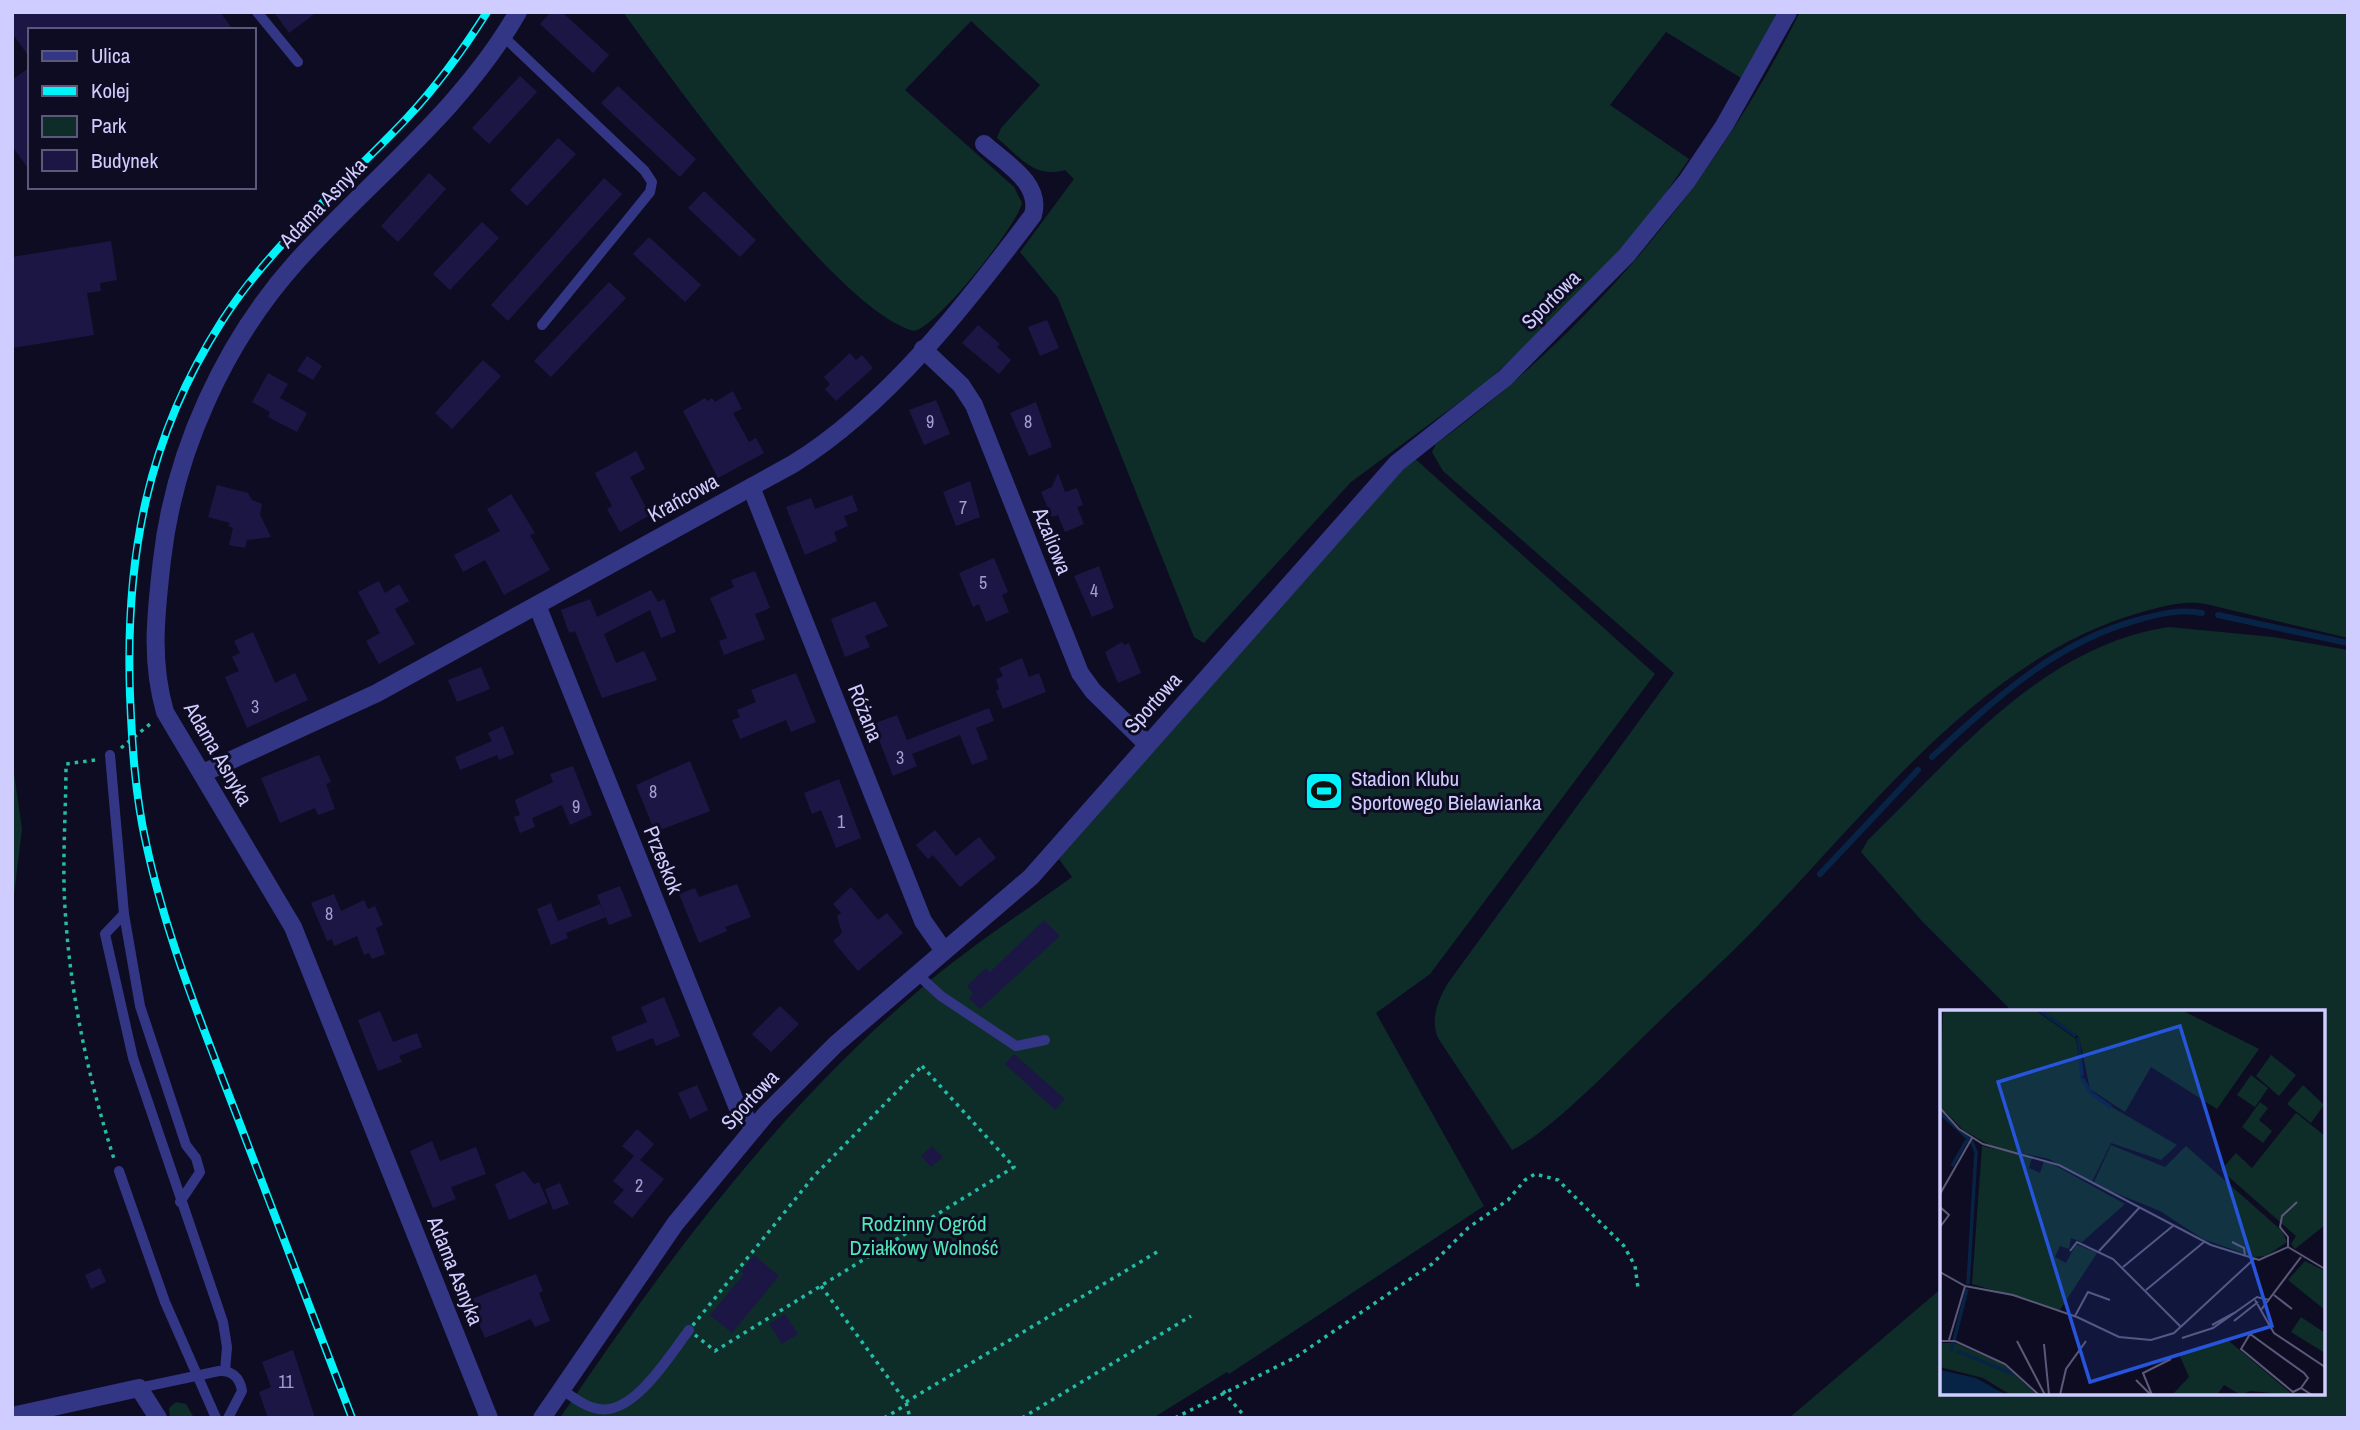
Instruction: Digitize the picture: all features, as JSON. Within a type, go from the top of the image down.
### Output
[{"type":"street","name":"Adama Asnyka","points":[[489,1418],[293,927],[165,712],[157,682],[153,636],[165,533],[187,454],[229,355],[260,308],[297,261],[442,115],[494,53],[518,12]]},
{"type":"street","name":"Sportowa","points":[[542,1418],[675,1224],[754,1128],[818,1062],[1036,871],[1397,463],[1504,378],[1626,256],[1686,181],[1724,126],[1787,12]]},
{"type":"street","name":"Krańcowa","points":[[203,773],[376,693],[806,457],[832,438],[923,349],[1033,215],[1036,206],[1033,190],[984,144]]},
{"type":"street","name":"Azaliowa","points":[[923,349],[961,385],[974,405],[1078,669],[1093,691],[1147,744]]},
{"type":"street","name":"Różana","points":[[751,487],[923,921],[944,951]]},
{"type":"street","name":"Przeskok","points":[[537,605],[737,1106],[754,1128]]},
{"type":"street","points":[[12,1416],[139,1388],[158,1418]]},
{"type":"lane","points":[[257,12],[299,62]]},
{"type":"lane","points":[[504,37],[644,170],[652,182],[650,192],[542,325]]},
{"type":"lane","points":[[110,755],[124,914],[140,1006],[186,1145],[196,1158],[200,1171],[180,1202]]},
{"type":"lane","points":[[124,914],[105,934],[133,1058],[223,1322],[226,1342],[225,1371]]},
{"type":"lane","points":[[917,974],[941,996],[1016,1046],[1045,1040]]},
{"type":"lane","points":[[118,1171],[165,1302],[216,1418]]},
{"type":"lane","points":[[561,1389],[597,1409],[622,1405],[640,1392],[689,1331]]},
{"type":"lane","points":[[139,1388],[225,1371],[237,1378],[242,1389],[239,1401],[228,1418]]},
{"type":"path","points":[[66,764],[65,906],[72,989],[88,1067],[118,1171]]},
{"type":"path","points":[[922,1066],[1014,1167],[715,1351],[689,1331],[814,1176],[922,1066]]},
{"type":"path","points":[[1175,1418],[1223,1391],[1261,1377],[1297,1357],[1433,1264],[1468,1228],[1508,1200],[1525,1180],[1535,1174],[1558,1181],[1625,1247],[1635,1266],[1638,1288]]},
{"type":"path","points":[[884,1418],[1157,1252]]},
{"type":"path","points":[[821,1286],[906,1404],[910,1418]]},
{"type":"path","points":[[1022,1418],[1191,1316]]},
{"type":"path","points":[[1223,1391],[1246,1418]]},
{"type":"green space","points":[[623,12],[1778,12],[1741,78],[1666,32],[1610,105],[1689,159],[1659,203],[1617,254],[1488,381],[1351,482],[1204,643],[1194,637],[1058,298],[1020,252],[1074,179],[1065,170],[1054,172],[1036,169],[1020,159],[997,138],[1001,128],[1040,85],[971,21],[905,90],[1014,187],[1022,203],[1006,232],[957,295],[925,326],[914,331],[882,315],[844,283],[802,240],[717,139]]},
{"type":"green space","points":[[1800,12],[2348,12],[2348,638],[2206,604],[2180,604],[2139,613],[2084,634],[2032,663],[1983,698],[1936,739],[1720,963],[1576,1101],[1543,1130],[1512,1150],[1438,1038],[1435,1017],[1438,1003],[1448,983],[1674,673],[1443,471],[1432,452],[1436,444],[1493,400],[1546,353],[1597,303],[1644,250],[1729,136]]},
{"type":"green space","name":"Rodzinny Ogród Działkowy Wolność","points":[[1412,456],[1655,674],[1430,974],[1376,1013],[1484,1206],[1229,1374],[1227,1372],[1153,1418],[560,1418],[682,1247],[725,1192],[816,1087],[936,976],[1072,877],[1059,859]]},
{"type":"green space","points":[[2169,627],[2273,637],[2348,650],[2348,1418],[1789,1418],[1940,1290],[1940,1395],[2325,1395],[2325,1010],[2011,1010],[1921,920],[1861,852],[1868,840],[1968,740],[2004,709],[2041,680],[2081,656],[2123,638]]},
{"type":"green space","points":[[12,759],[22,829],[12,911]]},
{"type":"green space","points":[[176,1402],[186,1404],[194,1418],[170,1418],[169,1408]]},
{"type":"building","points":[[12,12],[220,12],[232,28],[28,28],[28,55],[12,33]]},
{"type":"building","points":[[274,12],[317,12],[289,33]]},
{"type":"building","points":[[551,12],[562,12],[609,55],[593,73],[540,24]]},
{"type":"building","points":[[28,68],[28,168],[12,146],[12,80]]},
{"type":"building","points":[[520,76],[537,92],[489,144],[472,128]]},
{"type":"building","points":[[618,86],[696,159],[680,177],[601,103]]},
{"type":"building","points":[[558,138],[576,154],[527,206],[510,190]]},
{"type":"building","points":[[429,173],[446,189],[398,242],[381,226]]},
{"type":"building","points":[[604,178],[622,194],[508,321],[491,305]]},
{"type":"building","points":[[704,191],[756,240],[740,257],[688,208]]},
{"type":"building","points":[[482,222],[499,238],[450,290],[433,274]]},
{"type":"building","points":[[649,237],[701,285],[685,302],[633,254]]},
{"type":"building","points":[[111,241],[117,280],[100,283],[101,291],[87,293],[94,335],[12,348],[12,257]]},
{"type":"building","points":[[609,282],[626,298],[551,377],[534,361]]},
{"type":"building","points":[[1047,320],[1059,348],[1040,356],[1028,327]]},
{"type":"building","points":[[978,325],[1000,344],[997,347],[1011,360],[999,374],[962,343]]},
{"type":"building","points":[[850,353],[856,360],[862,355],[873,368],[836,401],[825,389],[830,384],[824,377]]},
{"type":"building","points":[[307,356],[322,366],[313,380],[297,371]]},
{"type":"building","points":[[483,360],[501,376],[452,429],[435,413]]},
{"type":"building","points":[[268,373],[288,384],[280,398],[307,413],[297,432],[268,417],[270,412],[252,402]]},
{"type":"building","points":[[733,391],[742,409],[733,413],[749,442],[756,438],[764,453],[718,478],[683,411],[705,398],[707,401],[712,398],[715,402]]},
{"type":"building","points":[[936,400],[950,434],[924,445],[909,410]]},
{"type":"building","points":[[1036,402],[1052,447],[1029,456],[1010,413]]},
{"type":"building","points":[[636,451],[645,469],[630,477],[650,515],[620,532],[607,509],[612,506],[595,473]]},
{"type":"building","points":[[1058,473],[1065,492],[1077,488],[1083,505],[1077,507],[1084,524],[1065,532],[1058,515],[1052,517],[1041,492],[1052,487]]},
{"type":"building","points":[[970,481],[980,517],[956,526],[943,492]]},
{"type":"building","points":[[217,485],[248,493],[252,500],[262,504],[260,515],[271,537],[247,540],[245,548],[229,545],[233,528],[228,526],[230,523],[208,517]]},
{"type":"building","points":[[511,494],[535,533],[530,535],[550,570],[504,595],[485,560],[463,572],[454,555],[500,531],[487,509]]},
{"type":"building","points":[[852,495],[858,511],[844,516],[848,526],[834,532],[837,541],[805,555],[786,507],[811,498],[815,509]]},
{"type":"building","points":[[994,558],[1008,592],[1002,595],[1009,612],[986,622],[979,604],[973,607],[959,573]]},
{"type":"building","points":[[1099,566],[1114,608],[1092,617],[1074,576]]},
{"type":"building","points":[[755,571],[770,608],[755,614],[765,639],[724,655],[719,641],[727,638],[710,598],[734,587],[731,580]]},
{"type":"building","points":[[379,581],[385,593],[399,584],[409,601],[395,609],[415,644],[379,664],[366,641],[380,633],[358,592]]},
{"type":"building","points":[[651,590],[658,602],[664,599],[676,632],[661,638],[650,610],[604,634],[616,663],[644,651],[657,680],[602,698],[575,631],[569,633],[561,610],[590,599],[597,617]]},
{"type":"building","points":[[875,601],[888,626],[865,636],[870,647],[845,657],[831,619]]},
{"type":"building","points":[[253,632],[275,683],[295,673],[308,700],[247,728],[225,677],[239,671],[232,657],[240,653],[234,641]]},
{"type":"building","points":[[1122,642],[1124,645],[1129,643],[1141,673],[1118,683],[1105,652]]},
{"type":"building","points":[[1022,658],[1029,677],[1039,673],[1046,692],[1003,709],[996,691],[999,689],[996,679],[1003,676],[999,668]]},
{"type":"building","points":[[481,667],[490,689],[457,702],[448,680]]},
{"type":"building","points":[[796,673],[816,722],[791,732],[786,720],[740,739],[732,720],[740,717],[737,710],[756,702],[751,690]]},
{"type":"building","points":[[989,708],[994,721],[976,728],[988,759],[972,765],[960,735],[912,754],[917,766],[893,776],[873,724],[897,715],[907,740]]},
{"type":"building","points":[[503,726],[514,754],[499,760],[497,755],[460,770],[455,757],[492,741],[488,733]]},
{"type":"building","points":[[319,755],[331,782],[326,784],[335,809],[318,815],[315,808],[280,823],[261,778]]},
{"type":"building","points":[[690,761],[710,811],[655,832],[636,785]]},
{"type":"building","points":[[573,766],[592,815],[570,825],[562,805],[532,818],[535,827],[520,833],[514,817],[520,815],[515,800],[553,782],[550,774]]},
{"type":"building","points":[[839,779],[861,838],[836,848],[821,810],[812,814],[804,793]]},
{"type":"building","points":[[935,830],[956,856],[979,837],[996,858],[960,887],[933,855],[928,859],[916,845]]},
{"type":"building","points":[[737,884],[751,917],[725,927],[727,931],[699,943],[679,894],[695,888],[699,897]]},
{"type":"building","points":[[620,886],[632,916],[609,925],[597,895]]},
{"type":"building","points":[[851,887],[878,920],[887,913],[903,933],[858,971],[833,941],[842,933],[837,916],[841,913],[833,904]]},
{"type":"building","points":[[334,894],[341,911],[364,900],[368,909],[375,906],[383,925],[376,928],[385,954],[372,959],[369,953],[364,955],[357,936],[334,946],[332,939],[327,941],[311,903]]},
{"type":"building","points":[[551,903],[558,921],[600,904],[606,917],[566,933],[568,938],[551,945],[537,909]]},
{"type":"building","points":[[1044,920],[1060,936],[980,1009],[969,998],[973,993],[967,986],[986,968],[990,972]]},
{"type":"building","points":[[664,997],[680,1036],[656,1046],[653,1038],[617,1052],[611,1037],[647,1022],[641,1007]]},
{"type":"building","points":[[780,1006],[799,1024],[771,1052],[752,1034]]},
{"type":"building","points":[[380,1011],[393,1042],[417,1033],[422,1047],[399,1056],[402,1062],[378,1071],[358,1020]]},
{"type":"building","points":[[1014,1054],[1065,1099],[1055,1110],[1005,1064]]},
{"type":"building","points":[[697,1085],[708,1110],[690,1119],[678,1093]]},
{"type":"building","points":[[637,1129],[654,1144],[640,1160],[664,1179],[632,1218],[613,1202],[624,1190],[613,1181],[634,1156],[622,1146]]},
{"type":"building","points":[[432,1141],[440,1161],[476,1147],[486,1174],[451,1187],[456,1199],[433,1208],[410,1151]]},
{"type":"building","points":[[932,1146],[943,1157],[931,1167],[921,1156]]},
{"type":"building","points":[[524,1171],[534,1184],[539,1182],[548,1203],[509,1220],[495,1184]]},
{"type":"building","points":[[560,1183],[569,1204],[553,1210],[545,1189]]},
{"type":"building","points":[[754,1255],[779,1276],[732,1333],[710,1315],[744,1274],[741,1272]]},
{"type":"building","points":[[100,1268],[106,1282],[91,1289],[85,1275]]},
{"type":"building","points":[[536,1274],[543,1291],[539,1293],[550,1321],[535,1327],[531,1319],[485,1338],[469,1300]]},
{"type":"building","points":[[785,1314],[798,1334],[782,1344],[769,1324]]},
{"type":"building","points":[[293,1350],[315,1418],[268,1418],[259,1392],[271,1387],[262,1362]]},
{"type":"waterway","points":[[1932,757],[2001,695],[2077,644],[2105,631],[2152,616],[2176,612],[2202,613]]},
{"type":"waterway","points":[[2218,615],[2348,643]]},
{"type":"waterway","points":[[1820,874],[1918,770]]},
{"type":"railway","points":[[352,1418],[202,1025],[176,953],[155,880],[139,806],[133,750],[129,644],[132,595],[137,547],[159,454],[175,409],[196,365],[222,321],[286,240],[418,106],[487,12]]},
{"type":"place","name":"Stadion Klubu Sportowego Bielawianka","points":[[1324,791]]}]
